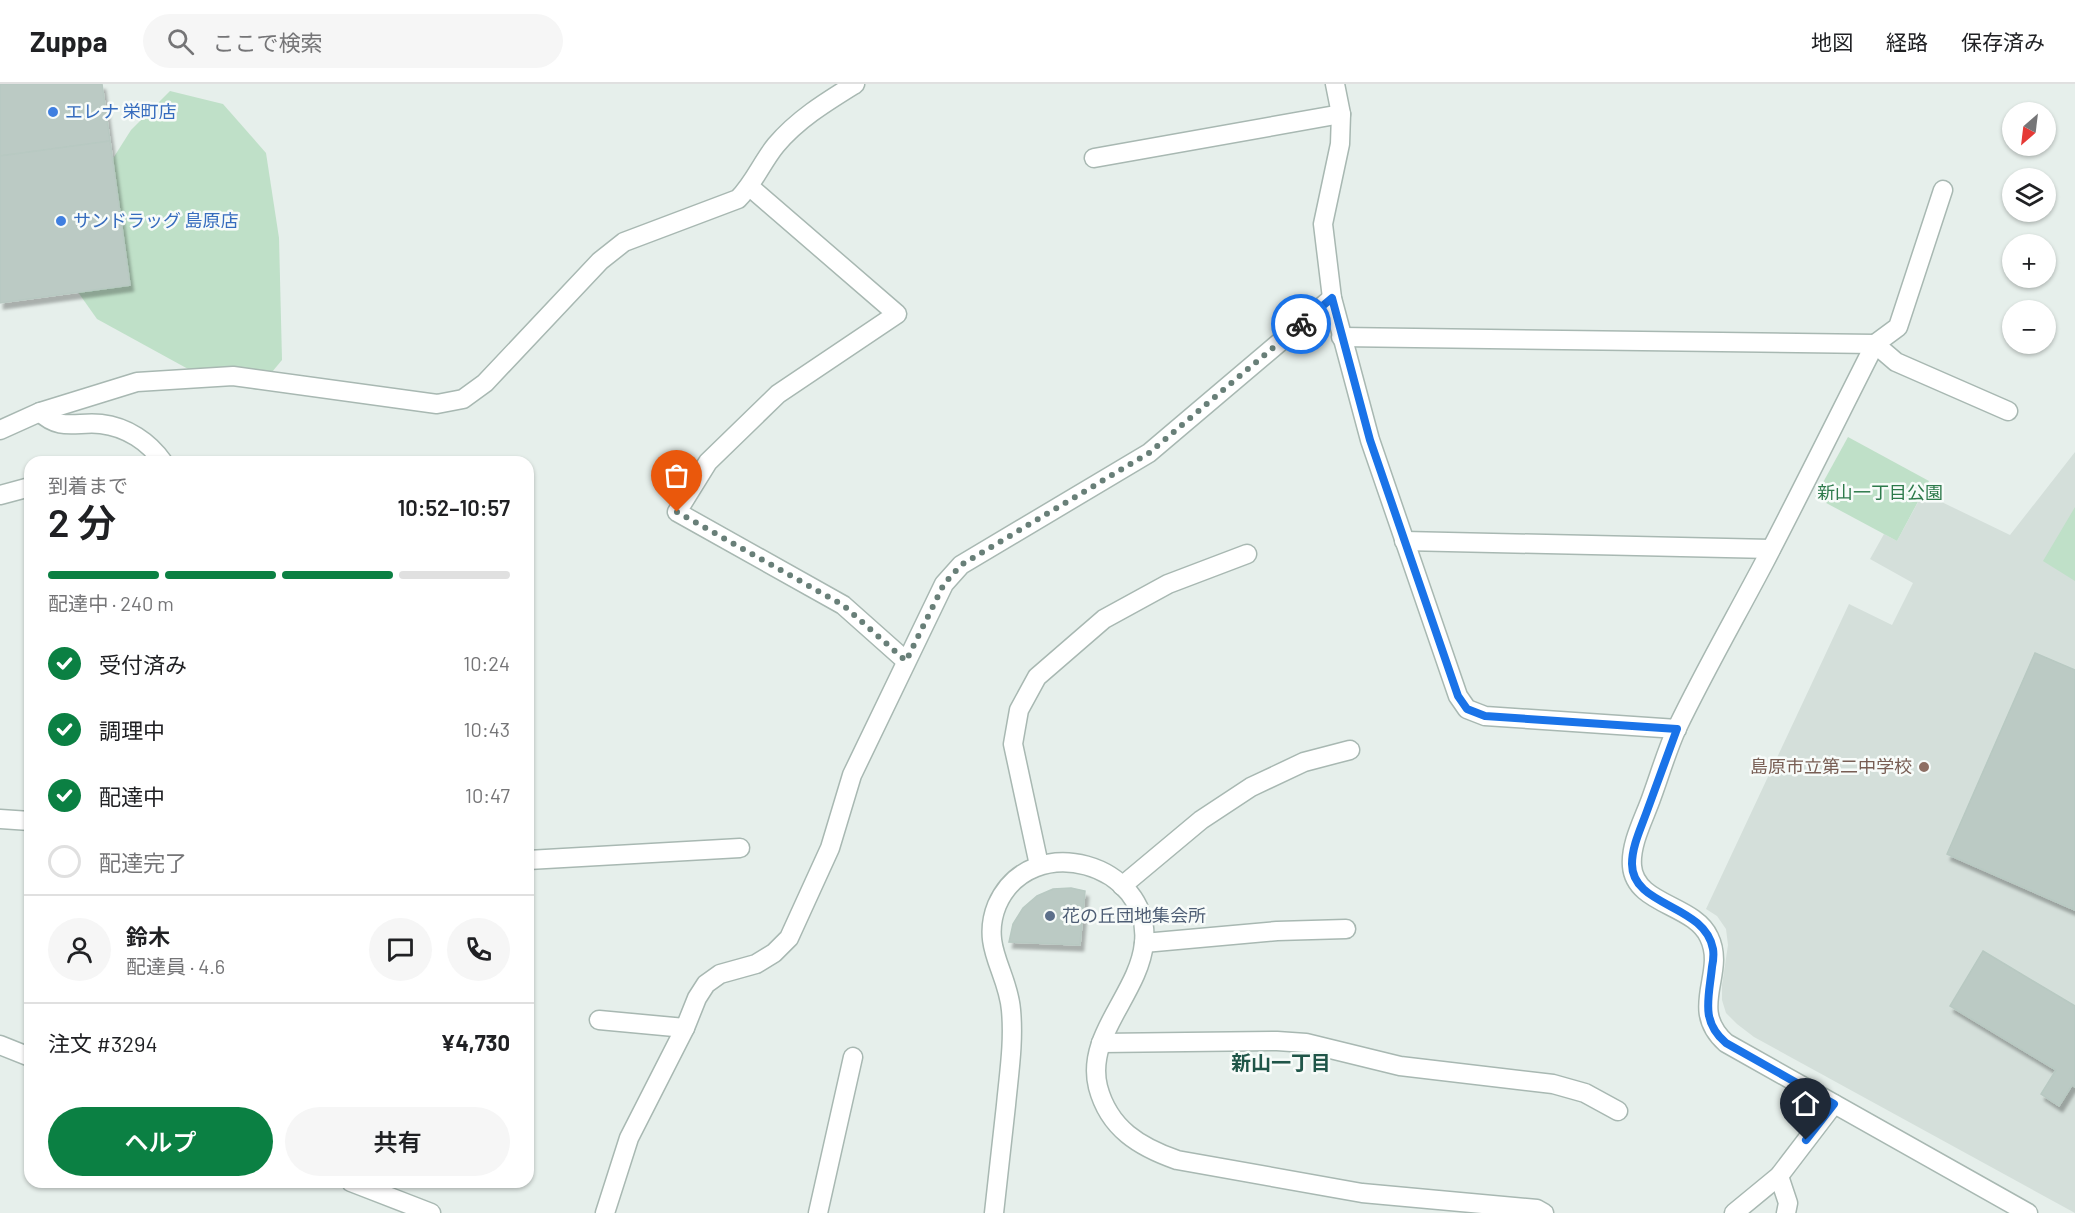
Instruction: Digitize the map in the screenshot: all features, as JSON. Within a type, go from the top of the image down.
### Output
[{"type":"street","points":[[0,430],[40,412],[137,382],[233,376],[436,404],[463,399],[485,383],[600,261],[624,242],[738,199],[750,187],[776,146],[807,114],[855,84]]},
{"type":"street","points":[[1335,84],[1341,114],[1340,144],[1323,224],[1332,298],[1370,440],[1458,696],[1467,709],[1485,716],[1677,729]]},
{"type":"street","points":[[1094,158],[1341,114]]},
{"type":"street","points":[[750,187],[897,314],[778,394],[708,462],[677,512],[843,605],[906,661]]},
{"type":"street","points":[[1943,190],[1898,327],[1875,344],[1677,729],[1635,843],[1632,866],[1637,882],[1650,894],[1689,916],[1701,925],[1709,936],[1714,951],[1708,1010],[1709,1022],[1715,1034],[1726,1043],[2028,1213]]},
{"type":"street","points":[[605,1213],[629,1138],[706,984],[720,974],[756,964],[774,953],[789,938],[830,848],[852,775],[944,584],[961,565],[1149,453],[1332,298]]},
{"type":"street","points":[[1341,337],[1875,344],[1896,362],[2008,411]]},
{"type":"street","points":[[40,412],[55,422],[73,426],[100,424],[117,428],[136,436],[155,450],[159,456]]},
{"type":"street","points":[[0,495],[24,489]]},
{"type":"street","points":[[1404,542],[1771,549]]},
{"type":"street","points":[[1039,865],[1013,744],[1019,710],[1038,677],[1104,620],[1168,584],[1246,554]]},
{"type":"street","points":[[1122,886],[1201,820],[1251,788],[1304,762],[1350,750]]},
{"type":"street","points":[[0,819],[24,821]]},
{"type":"street","points":[[534,860],[740,848]]},
{"type":"street","points":[[994,1213],[1013,1038],[1011,1005],[991,944],[991,925],[1007,889],[1039,865],[1061,862],[1083,863],[1104,872],[1122,886],[1136,903],[1143,924],[1144,943],[1132,982],[1101,1043],[1096,1057],[1095,1074],[1106,1108],[1116,1123],[1131,1137],[1151,1151],[1177,1160],[1362,1193],[1536,1209],[1544,1213]]},
{"type":"street","points":[[1144,943],[1277,931],[1346,929]]},
{"type":"street","points":[[598,1020],[685,1028]]},
{"type":"street","points":[[1101,1043],[1277,1041],[1306,1043],[1400,1066],[1553,1084],[1585,1093],[1618,1111]]},
{"type":"street","points":[[0,1046],[24,1055]]},
{"type":"street","points":[[818,1213],[853,1057]]},
{"type":"street","points":[[1734,1213],[1779,1176],[1834,1104]]},
{"type":"street","points":[[1779,1176],[1788,1203],[1786,1213]]},
{"type":"street","points":[[366,1188],[431,1213]]},
{"type":"shaded area","name":"島原市立第二中学校","points":[[2075,452],[2075,1213],[1754,1037],[1737,1024],[1726,1013],[1722,1000],[1728,945],[1726,929],[1717,916],[1706,909],[1849,604],[1892,625],[1913,583],[1870,559],[1884,534],[1897,541],[1923,493],[2010,535]]},
{"type":"green space","points":[[170,91],[223,104],[266,153],[279,238],[282,360],[257,390],[210,381],[97,319],[68,278],[74,220],[131,130]]},
{"type":"green space","name":"新山一丁目公園","points":[[1848,437],[1929,481],[1897,541],[1815,497]]},
{"type":"green space","points":[[2075,507],[2075,581],[2043,561]]},
{"type":"building","name":"エレナ 栄町店","points":[[0,84],[102,84],[110,141],[0,156]]},
{"type":"building","name":"サンドラッグ 島原店","points":[[110,141],[130,285],[0,303],[0,156]]},
{"type":"building","points":[[2035,653],[2075,670],[2075,910],[1947,854]]},
{"type":"building","name":"花の丘団地集会所","points":[[1071,888],[1085,891],[1080,945],[1009,942],[1013,924],[1023,908],[1037,896],[1053,889]]},
{"type":"building","points":[[1983,951],[2075,1006],[2075,1087],[2072,1085],[2059,1106],[2041,1094],[2056,1070],[1950,1006]]},
{"type":"way so far","points":[[677,512],[843,605],[906,661],[944,584],[961,565],[1149,453],[1301,324]]},
{"type":"place","name":"エレナ 栄町店","points":[[53,112]]},
{"type":"place","name":"サンドラッグ 島原店","points":[[61,221]]},
{"type":"place","name":"島原市立第二中学校","points":[[1924,767]]},
{"type":"place","name":"花の丘団地集会所","points":[[1050,916]]},
{"type":"district","name":"新山一丁目","points":[[1281,1063]]},
{"type":"route","points":[[1301,324],[1332,298],[1370,440],[1458,696],[1467,709],[1485,716],[1677,729],[1635,843],[1632,866],[1637,882],[1650,894],[1689,916],[1701,925],[1709,936],[1714,951],[1708,1010],[1709,1022],[1715,1034],[1726,1043],[1834,1104],[1806,1140]]}]
